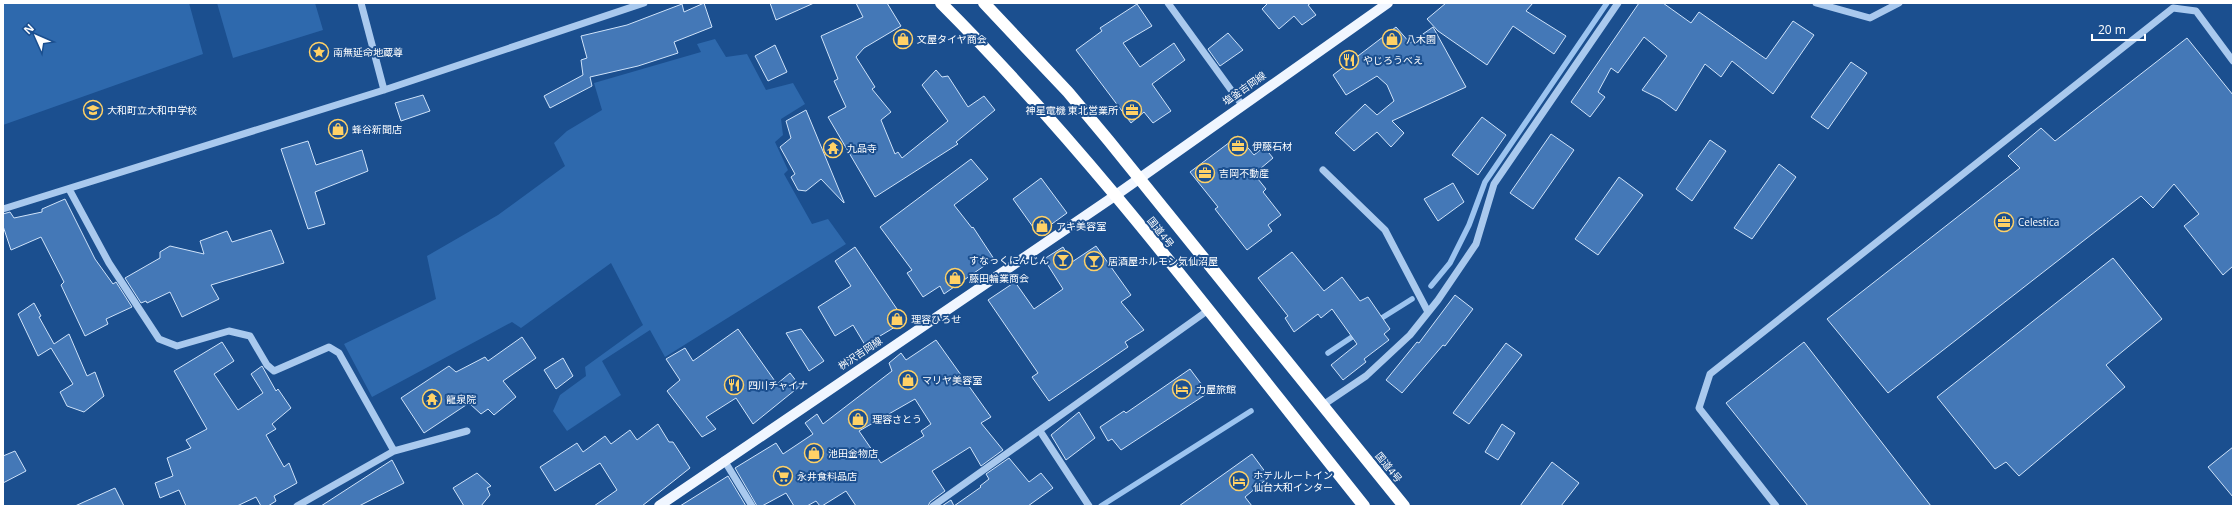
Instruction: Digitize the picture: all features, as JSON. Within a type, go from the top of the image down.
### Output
[{"type":"highway","name":"国道4号","points":[[942,3],[999,61],[1116,195],[1364,506]]},
{"type":"highway","name":"国道4号","points":[[984,3],[1068,92],[1324,405],[1404,506]]},
{"type":"main road","name":"塩釜吉岡線","points":[[1116,195],[1388,3]]},
{"type":"main road","name":"桝沢吉岡線","points":[[659,506],[724,460],[1116,195]]},
{"type":"street","points":[[361,3],[384,90]]},
{"type":"street","points":[[3,209],[384,90],[644,3]]},
{"type":"street","points":[[1168,3],[1242,105]]},
{"type":"street","points":[[1324,405],[1366,376],[1410,336],[1428,312],[1476,244],[1494,184],[1618,3]]},
{"type":"street","points":[[1816,3],[1870,18],[1899,3]]},
{"type":"street","points":[[1776,506],[1699,408],[1710,374],[2173,8],[2196,11],[2233,61]]},
{"type":"street","points":[[1323,170],[1385,230],[1428,312]]},
{"type":"street","points":[[69,188],[109,263],[159,339],[177,346],[229,331],[250,336],[267,365],[274,371],[329,347],[339,353],[394,451]]},
{"type":"street","points":[[933,506],[1207,311]]},
{"type":"street","points":[[297,506],[394,451],[467,431]]},
{"type":"street","points":[[1040,431],[1087,503]]},
{"type":"street","points":[[724,460],[752,506]]},
{"type":"shaded area","points":[[3,3],[189,3],[203,54],[3,125]]},
{"type":"shaded area","points":[[217,3],[315,3],[323,30],[233,58]]},
{"type":"shaded area","points":[[715,39],[726,57],[747,54],[766,90],[793,83],[805,104],[781,119],[783,135],[775,142],[788,170],[784,174],[812,224],[828,219],[846,244],[665,357],[650,330],[602,361],[621,395],[567,431],[553,411],[560,395],[586,376],[585,367],[643,325],[611,263],[521,328],[512,322],[372,397],[344,344],[436,299],[427,256],[498,215],[565,166],[554,143],[567,131],[602,110],[594,83],[701,52],[697,44]]},
{"type":"building","points":[[704,3],[712,27],[674,42],[678,53],[638,66],[590,77],[592,86],[550,108],[544,96],[583,75],[581,60],[587,58],[581,36],[627,25],[682,4],[684,12]]},
{"type":"building","points":[[770,3],[814,3],[776,20]]},
{"type":"building","points":[[856,3],[887,3],[901,26],[864,48],[856,57],[875,87],[872,89],[891,112],[881,120],[895,154],[898,152],[902,158],[948,121],[922,85],[936,70],[942,77],[948,76],[968,107],[984,96],[995,110],[956,142],[958,144],[875,197],[828,117],[846,107],[834,81],[838,79],[821,36],[863,17]]},
{"type":"building","points":[[1268,3],[1311,3],[1308,5],[1316,15],[1302,25],[1294,16],[1279,29],[1262,9]]},
{"type":"building","points":[[1446,3],[1533,3],[1526,11],[1566,36],[1554,54],[1513,26],[1487,65],[1438,31],[1427,19]]},
{"type":"building","points":[[1639,3],[1663,3],[1691,23],[1699,12],[1766,59],[1793,21],[1814,35],[1773,94],[1732,61],[1721,77],[1705,64],[1676,111],[1660,99],[1642,90],[1667,56],[1644,37],[1618,73],[1611,68],[1598,92],[1605,97],[1590,117],[1571,102]]},
{"type":"building","points":[[1137,4],[1152,26],[1123,43],[1140,67],[1174,43],[1185,60],[1152,84],[1171,111],[1153,123],[1144,112],[1131,123],[1076,50],[1102,31],[1100,28]]},
{"type":"building","points":[[1396,27],[1410,43],[1433,27],[1466,87],[1392,121],[1404,133],[1391,147],[1377,132],[1354,151],[1335,133],[1365,104],[1377,115],[1394,101],[1387,85],[1377,76],[1346,95],[1333,75]]},
{"type":"building","points":[[1228,33],[1243,50],[1220,66],[1208,49]]},
{"type":"building","points":[[2187,38],[2233,95],[2233,266],[2223,275],[2184,226],[2199,214],[2174,184],[2153,208],[2141,196],[1888,393],[1827,319],[2020,168],[2008,156],[2041,128],[2055,141]]},
{"type":"building","points":[[775,45],[787,72],[768,81],[755,56]]},
{"type":"building","points":[[1851,62],[1867,73],[1828,129],[1811,117]]},
{"type":"building","points":[[423,95],[430,111],[401,121],[395,103]]},
{"type":"building","points":[[806,110],[844,203],[821,179],[806,191],[798,190],[791,177],[795,174],[780,147],[791,138],[786,121]]},
{"type":"building","points":[[1482,117],[1506,135],[1478,175],[1452,155]]},
{"type":"building","points":[[1551,134],[1574,150],[1533,209],[1510,193]]},
{"type":"building","points":[[1238,136],[1254,155],[1264,147],[1273,158],[1254,174],[1266,189],[1263,192],[1281,215],[1268,225],[1272,231],[1247,250],[1215,209],[1218,207],[1190,172]]},
{"type":"building","points":[[1710,140],[1726,151],[1692,201],[1676,189]]},
{"type":"building","points":[[308,141],[316,165],[362,150],[368,171],[315,192],[325,224],[308,229],[281,149]]},
{"type":"building","points":[[971,159],[988,179],[954,205],[972,228],[973,227],[994,259],[944,294],[940,286],[923,297],[907,273],[912,270],[880,227]]},
{"type":"building","points":[[1779,164],[1796,177],[1752,239],[1734,228]]},
{"type":"building","points":[[1619,177],[1643,195],[1598,255],[1575,239]]},
{"type":"building","points":[[1041,178],[1067,213],[1038,234],[1013,199]]},
{"type":"building","points":[[1453,183],[1464,202],[1438,221],[1424,199]]},
{"type":"building","points":[[65,199],[95,259],[113,284],[116,282],[132,307],[106,319],[108,324],[85,336],[61,285],[64,282],[41,237],[11,250],[3,226],[3,214],[10,212],[14,218],[42,212],[42,209]]},
{"type":"building","points":[[271,230],[284,263],[211,285],[219,299],[182,317],[170,292],[147,303],[146,301],[141,303],[125,278],[160,258],[160,252],[170,246],[204,254],[200,241],[227,231],[232,242]]},
{"type":"building","points":[[1096,246],[1131,295],[1121,302],[1144,330],[1125,342],[1128,347],[1049,401],[1032,377],[1038,373],[988,300],[1015,282],[1034,309],[1063,289],[1044,259],[1063,247],[1072,262]]},
{"type":"building","points":[[855,247],[905,321],[865,345],[853,325],[835,336],[818,307],[851,286],[835,261]]},
{"type":"building","points":[[1292,252],[1324,291],[1342,277],[1360,301],[1368,297],[1390,329],[1384,334],[1389,340],[1364,359],[1366,362],[1343,380],[1331,365],[1357,344],[1332,309],[1321,318],[1318,314],[1294,332],[1285,318],[1288,316],[1258,278]]},
{"type":"building","points":[[2113,258],[2162,319],[2106,365],[2125,387],[2019,476],[2006,462],[1995,469],[1937,397]]},
{"type":"building","points":[[1455,295],[1473,309],[1445,346],[1443,345],[1402,393],[1386,380],[1417,342],[1419,343]]},
{"type":"building","points":[[34,303],[41,316],[39,317],[54,344],[69,334],[87,376],[95,372],[104,396],[84,412],[67,406],[60,392],[73,384],[51,348],[38,356],[18,314]]},
{"type":"building","points":[[738,329],[777,384],[790,373],[800,386],[753,424],[736,398],[706,417],[716,429],[702,437],[667,391],[680,380],[666,359],[685,348],[693,361]]},
{"type":"building","points":[[801,329],[824,361],[809,371],[786,333]]},
{"type":"building","points":[[522,337],[536,358],[503,381],[516,397],[494,415],[488,409],[481,414],[469,403],[424,433],[401,398],[449,366],[456,372],[485,357],[488,361]]},
{"type":"building","points":[[936,340],[991,417],[981,423],[1003,450],[981,466],[970,447],[932,471],[945,491],[930,502],[928,506],[856,506],[846,491],[822,506],[820,506],[816,501],[807,506],[794,506],[786,493],[762,506],[757,506],[735,468],[776,443],[783,454],[813,434],[805,423],[817,414],[823,424],[892,371],[889,363],[901,353],[906,360]],"holes":[[[915,399],[931,424],[921,431],[924,436],[881,463],[859,431]]]},
{"type":"building","points":[[222,342],[234,361],[214,374],[238,410],[263,393],[251,374],[262,366],[276,391],[278,389],[291,408],[272,424],[276,429],[266,435],[284,467],[289,463],[297,483],[274,496],[276,501],[268,506],[261,506],[256,497],[237,506],[186,506],[179,490],[160,498],[155,483],[173,476],[167,458],[191,448],[186,440],[207,429],[174,371]]},
{"type":"building","points":[[1804,342],[1931,506],[1808,506],[1726,403]]},
{"type":"building","points":[[1506,343],[1522,355],[1469,424],[1453,413]]},
{"type":"building","points":[[563,358],[573,376],[556,389],[544,370]]},
{"type":"building","points":[[1190,369],[1208,393],[1121,450],[1112,439],[1108,441],[1100,427],[1124,411],[1126,413]]},
{"type":"building","points":[[1079,412],[1095,438],[1066,460],[1051,435]]},
{"type":"building","points":[[658,424],[669,442],[673,442],[690,468],[642,506],[594,506],[617,490],[600,463],[555,491],[540,467],[577,443],[583,452],[605,436],[611,444],[630,430],[637,440]]},
{"type":"building","points":[[1502,424],[1515,433],[1498,460],[1485,452]]},
{"type":"building","points":[[2233,447],[2233,497],[2208,467]]},
{"type":"building","points":[[15,451],[26,471],[3,483],[3,456]]},
{"type":"building","points":[[1252,454],[1269,477],[1245,497],[1252,506],[1179,506]]},
{"type":"building","points":[[1009,458],[1029,482],[1041,473],[1053,488],[1028,506],[954,506],[981,487],[980,486],[989,479],[986,474]]},
{"type":"building","points":[[392,460],[404,483],[359,506],[321,506]]},
{"type":"building","points":[[1552,462],[1579,483],[1561,506],[1520,506]]},
{"type":"building","points":[[477,473],[491,486],[487,488],[490,495],[481,506],[464,506],[453,488]]},
{"type":"building","points":[[728,476],[746,506],[680,506]]},
{"type":"building","points":[[115,488],[124,506],[75,506]]},
{"type":"building","points":[[951,500],[954,506],[942,506]]},
{"type":"waterway","points":[[1431,286],[1450,263],[1469,225],[1485,182],[1607,3]]},
{"type":"waterway","points":[[1377,321],[1412,299]]},
{"type":"waterway","points":[[1328,353],[1358,333]]},
{"type":"waterway","points":[[1101,506],[1251,411]]},
{"type":"place","name":"文屋タイヤ商会","points":[[903,39]]},
{"type":"place","name":"八木園","points":[[1392,39]]},
{"type":"place","name":"南無延命地蔵尊","points":[[319,52]]},
{"type":"place","name":"やじろうべえ","points":[[1349,60]]},
{"type":"place","name":"大和町立大和中学校","points":[[93,110]]},
{"type":"place","name":"神星電機 東北営業所","points":[[1132,110]]},
{"type":"place","name":"蜂谷新聞店","points":[[338,129]]},
{"type":"place","name":"伊藤石材","points":[[1238,146]]},
{"type":"place","name":"九品寺","points":[[833,148]]},
{"type":"place","name":"吉岡不動産","points":[[1205,173]]},
{"type":"place","name":"Celestica","points":[[2004,222]]},
{"type":"place","name":"アキ美容室","points":[[1042,226]]},
{"type":"place","name":"すなっくにんじん","points":[[1063,260]]},
{"type":"place","name":"居酒屋ホルモン気仙沼屋","points":[[1094,261]]},
{"type":"place","name":"藤田輪業商会","points":[[955,278]]},
{"type":"place","name":"理容ひろせ","points":[[897,319]]},
{"type":"place","name":"マリヤ美容室","points":[[908,380]]},
{"type":"place","name":"四川チャイナ","points":[[734,385]]},
{"type":"place","name":"力屋旅館","points":[[1182,389]]},
{"type":"place","name":"龍泉院","points":[[432,399]]},
{"type":"place","name":"理容さとう","points":[[858,419]]},
{"type":"place","name":"池田金物店","points":[[814,453]]},
{"type":"place","name":"永井食料品店","points":[[783,476]]},
{"type":"place","name":"ホテルルートイン 仙台大和インター","points":[[1239,481]]}]
